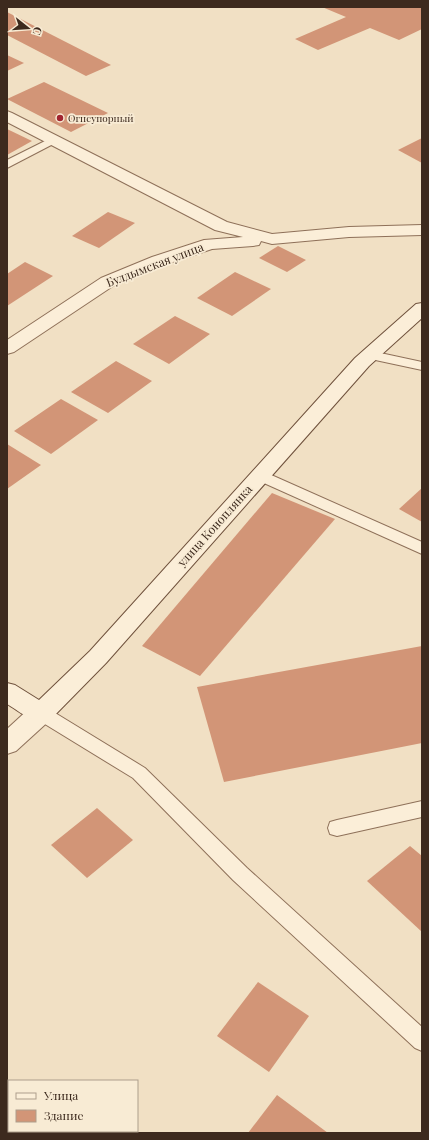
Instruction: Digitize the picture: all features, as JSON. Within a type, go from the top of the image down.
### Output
[{"type":"street","points":[[7,116],[220,226],[272,239]]},
{"type":"street","name":"Булдымская улица","points":[[7,348],[107,282],[158,261],[210,244],[349,232],[422,230]]},
{"type":"street","name":"улица Коноплянка","points":[[7,744],[98,657],[362,362],[422,308]]},
{"type":"street","points":[[7,692],[41,713]]},
{"type":"lane","points":[[7,165],[53,140]]},
{"type":"lane","points":[[371,355],[422,366]]},
{"type":"lane","points":[[260,475],[422,548]]},
{"type":"lane","points":[[41,713],[139,773],[240,874],[422,1041]]},
{"type":"lane","points":[[337,828],[422,809]]},
{"type":"building","points":[[322,7],[422,7],[422,29],[399,40],[370,28],[318,50],[295,39],[346,17]]},
{"type":"building","points":[[7,12],[111,65],[86,76],[7,35]]},
{"type":"building","points":[[7,55],[24,63],[7,71]]},
{"type":"building","points":[[44,82],[108,113],[71,132],[7,99]]},
{"type":"building","points":[[7,129],[32,141],[7,155]]},
{"type":"building","points":[[422,138],[422,163],[398,150]]},
{"type":"building","points":[[108,212],[135,223],[99,248],[72,236]]},
{"type":"building","points":[[278,246],[306,260],[287,272],[259,258]]},
{"type":"building","points":[[25,262],[53,276],[7,306],[7,274]]},
{"type":"building","points":[[235,272],[271,289],[232,316],[197,298]]},
{"type":"building","points":[[175,316],[210,334],[169,364],[133,344]]},
{"type":"building","points":[[116,361],[152,381],[108,413],[71,392]]},
{"type":"building","points":[[61,399],[98,420],[51,454],[14,431]]},
{"type":"building","points":[[7,444],[41,465],[7,489]]},
{"type":"building","points":[[422,488],[422,522],[399,509]]},
{"type":"building","points":[[272,493],[335,519],[200,676],[142,646]]},
{"type":"building","points":[[422,646],[422,743],[224,782],[197,687]]},
{"type":"building","points":[[97,808],[133,840],[87,878],[51,845]]},
{"type":"building","points":[[410,846],[422,856],[422,932],[367,881]]},
{"type":"building","points":[[258,982],[309,1016],[269,1072],[217,1036]]},
{"type":"building","points":[[277,1095],[328,1133],[248,1133]]},
{"type":"place","name":"Огнеупорный","points":[[60,118]]}]
